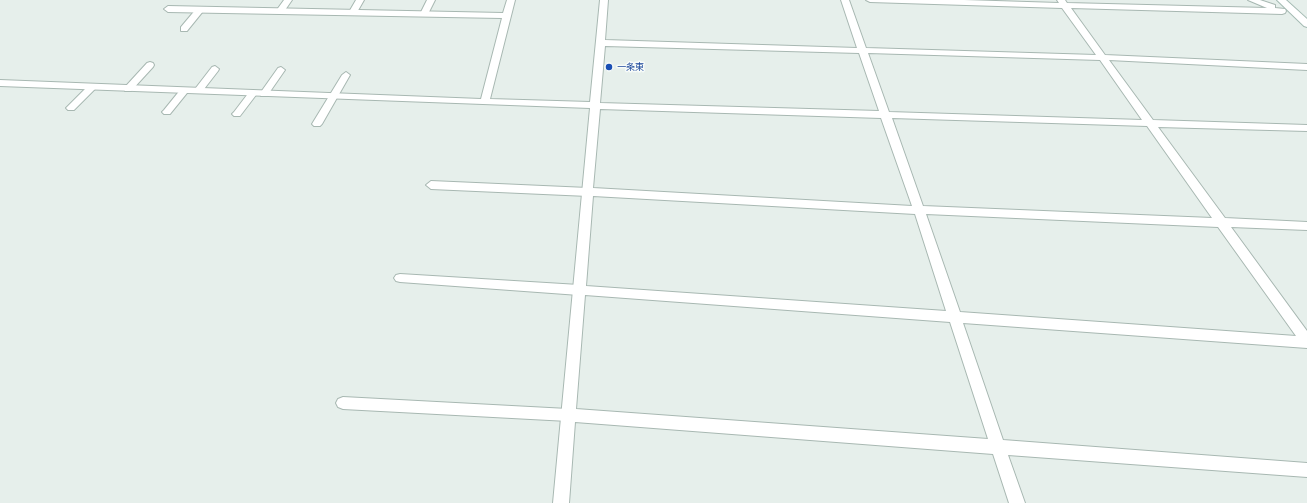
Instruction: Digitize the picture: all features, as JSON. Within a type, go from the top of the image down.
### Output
[{"type":"street","points":[[485,101],[511,0]]},
{"type":"street","points":[[561,503],[604,0]]},
{"type":"street","points":[[845,0],[919,210],[1017,503]]},
{"type":"street","points":[[870,0],[1063,3],[1293,11]]},
{"type":"street","points":[[1252,0],[1282,11]]},
{"type":"street","points":[[1281,0],[1307,24]]},
{"type":"street","points":[[1063,3],[1307,341]]},
{"type":"street","points":[[168,9],[507,16]]},
{"type":"street","points":[[601,43],[1102,58],[1307,67]]},
{"type":"street","points":[[0,83],[264,94],[1307,128]]},
{"type":"street","points":[[588,192],[919,210],[1307,226]]},
{"type":"street","points":[[579,290],[1307,341]]},
{"type":"street","points":[[568,415],[1307,470]]},
{"type":"lane","points":[[280,11],[288,0]]},
{"type":"lane","points":[[353,12],[360,0]]},
{"type":"lane","points":[[424,14],[431,0]]},
{"type":"lane","points":[[184,29],[200,10]]},
{"type":"lane","points":[[128,89],[150,65]]},
{"type":"lane","points":[[198,91],[215,69]]},
{"type":"lane","points":[[264,94],[281,70]]},
{"type":"lane","points":[[317,124],[346,75]]},
{"type":"lane","points":[[72,108],[92,87]]},
{"type":"lane","points":[[167,112],[184,91]]},
{"type":"lane","points":[[237,114],[253,93]]},
{"type":"lane","points":[[431,185],[588,192]]},
{"type":"lane","points":[[400,278],[579,290]]},
{"type":"lane","points":[[343,403],[568,415]]},
{"type":"place","name":"一条東","points":[[609,67]]}]
